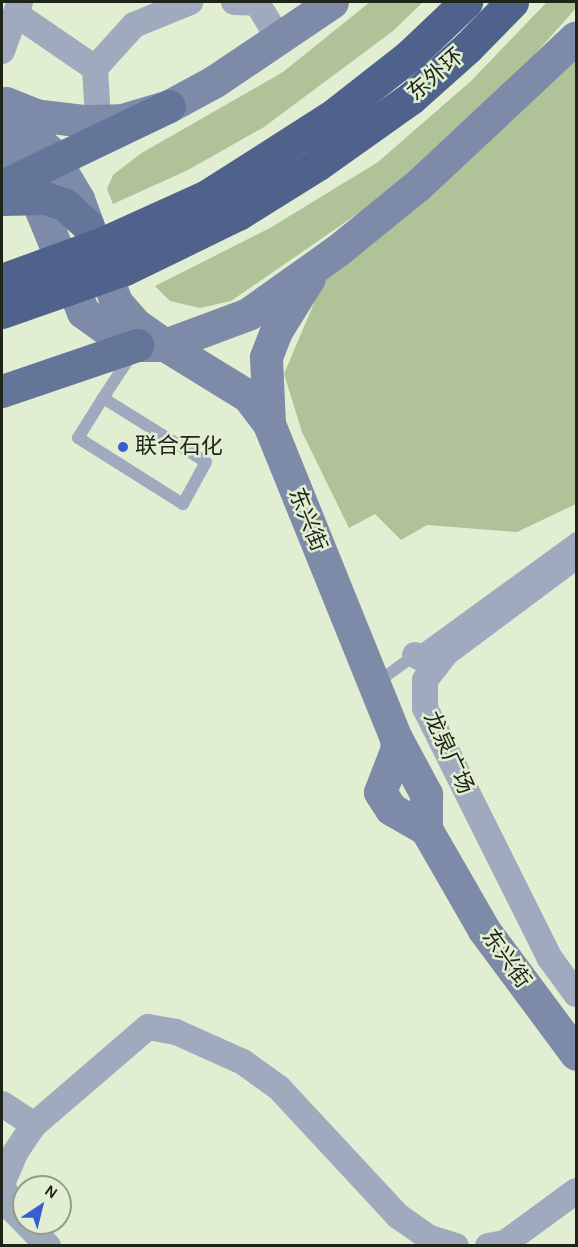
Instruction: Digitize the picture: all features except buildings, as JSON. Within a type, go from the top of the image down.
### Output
[{"type":"highway","name":"东外环","points":[[344,127],[409,56],[466,2]]},
{"type":"highway","name":"东外环","points":[[344,127],[419,91],[512,2]]},
{"type":"highway","points":[[2,280],[103,243],[207,196],[344,127]]},
{"type":"highway","points":[[2,312],[125,269],[180,245],[238,214],[344,127]]},
{"type":"main road","points":[[2,199],[41,185],[104,127],[169,106],[279,39],[332,2]]},
{"type":"main road","points":[[2,392],[248,314],[316,265],[418,185],[576,37]]},
{"type":"main road","points":[[2,101],[35,115],[104,127]]},
{"type":"main road","points":[[8,132],[41,185]]},
{"type":"main road","name":"东兴街","points":[[41,185],[87,225],[116,302],[151,345]]},
{"type":"main road","name":"东兴街","points":[[41,185],[50,235],[83,312],[116,336],[151,345],[249,396],[269,423],[396,738],[396,748],[380,792],[391,809],[426,829],[484,930],[576,1054]]},
{"type":"main road","points":[[269,423],[266,357],[276,331],[316,265]]},
{"type":"street","points":[[95,68],[134,25],[190,2]]},
{"type":"street","points":[[234,2],[257,3],[279,39]]},
{"type":"street","points":[[2,51],[18,8],[95,68],[104,127]]},
{"type":"street","name":"龙泉广场","points":[[576,544],[447,652],[426,661],[424,708],[555,965],[576,994]]},
{"type":"street","points":[[526,987],[555,965]]},
{"type":"street","points":[[48,1245],[13,1210],[2,1184],[15,1153],[34,1125],[148,1027],[176,1032],[243,1062],[279,1088],[398,1216],[430,1238],[456,1245]]},
{"type":"street","points":[[2,1104],[34,1125]]},
{"type":"street","points":[[488,1245],[504,1243],[576,1191]]},
{"type":"lane","points":[[103,398],[206,462],[183,504],[78,438],[103,398],[151,345]]},
{"type":"lane","points":[[374,685],[426,661]]},
{"type":"green space","points":[[370,2],[423,2],[393,31],[264,127],[188,170],[113,204],[107,189],[113,175],[140,154],[283,72]]},
{"type":"green space","points":[[547,2],[576,2],[576,8],[529,61],[389,192],[231,301],[200,308],[170,301],[155,286],[270,228],[378,162],[471,81]]},
{"type":"green space","points":[[576,52],[576,504],[517,532],[427,525],[401,540],[375,514],[349,528],[302,432],[284,374],[325,277]]},
{"type":"place","name":"联合石化","points":[[123,447]]}]
